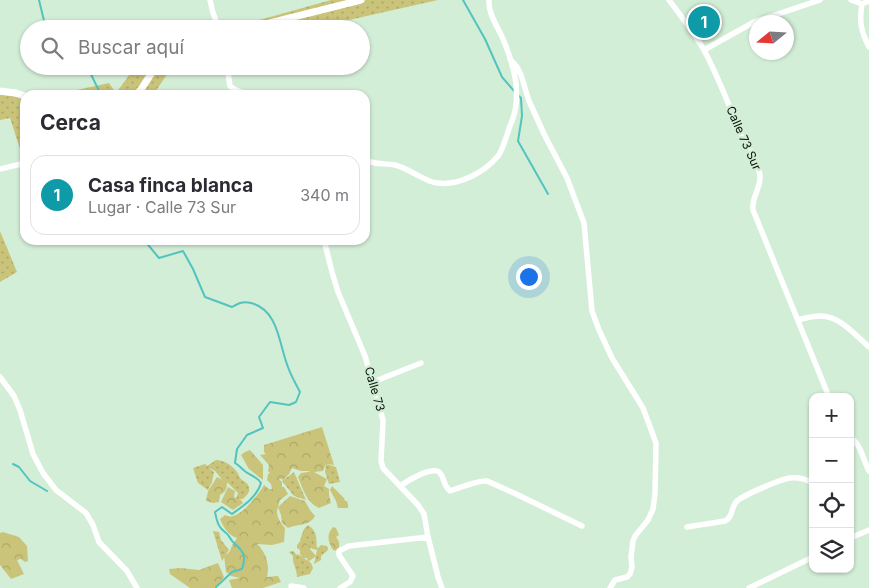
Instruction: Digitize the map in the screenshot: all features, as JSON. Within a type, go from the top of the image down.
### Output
[{"type":"street","points":[[210,0],[216,20]]},
{"type":"street","points":[[282,20],[361,0]]},
{"type":"street","points":[[370,163],[395,165],[435,183],[449,184],[470,177],[483,170],[498,156],[503,149],[513,118],[517,89],[510,59],[490,10],[489,0]]},
{"type":"street","name":"Calle 73 Sur","points":[[669,0],[690,27],[704,50],[758,167],[760,185],[752,204],[753,210],[826,393]]},
{"type":"street","points":[[704,50],[754,22],[820,0]]},
{"type":"street","points":[[852,0],[862,4],[869,1]]},
{"type":"street","points":[[862,4],[861,28],[869,47]]},
{"type":"street","points":[[510,59],[519,71],[529,101],[580,209],[584,226],[592,312],[612,358],[643,408],[656,443],[653,509],[648,520],[633,541],[630,574],[628,577],[616,580],[610,588]]},
{"type":"street","points":[[139,90],[150,75]]},
{"type":"street","points":[[228,75],[230,86],[236,90]]},
{"type":"street","points":[[0,91],[20,94]]},
{"type":"street","points":[[0,169],[20,164]]},
{"type":"street","name":"Calle 73","points":[[325,245],[338,292],[365,356],[383,420],[381,461],[387,473],[418,505],[424,514],[428,537],[442,588]]},
{"type":"street","points":[[798,320],[813,316],[830,317],[839,322],[869,348]]},
{"type":"street","points":[[373,382],[420,363]]},
{"type":"street","points":[[0,377],[14,396],[33,454],[42,473],[56,490],[86,513],[99,542],[127,571],[137,588]]},
{"type":"street","points":[[852,438],[859,448],[869,471]]},
{"type":"street","points":[[400,486],[406,481],[431,470],[440,473],[446,487],[450,491],[487,480],[582,526]]},
{"type":"street","points":[[687,527],[728,520],[735,505],[741,498],[784,479],[799,478],[809,481]]},
{"type":"street","points":[[854,536],[869,530]]},
{"type":"street","points":[[340,588],[350,582],[352,576],[339,555],[340,551],[344,548],[428,537]]},
{"type":"street","points":[[749,588],[809,559]]},
{"type":"street","points":[[290,586],[304,588]]},
{"type":"green space","points":[[331,0],[438,0],[349,20],[259,20]]},
{"type":"green space","points":[[129,75],[167,75],[156,90],[118,90]]},
{"type":"green space","points":[[109,83],[114,90],[77,90]]},
{"type":"green space","points":[[0,95],[20,98],[20,149],[10,118],[0,120]]},
{"type":"green space","points":[[0,231],[17,272],[0,282]]},
{"type":"green space","points":[[322,427],[334,465],[326,464],[323,471],[314,472],[327,479],[324,486],[329,489],[331,503],[319,508],[311,502],[298,477],[301,473],[310,471],[292,468],[283,480],[279,478],[282,482],[282,487],[284,487],[288,494],[280,500],[277,510],[280,521],[285,528],[284,542],[272,545],[257,544],[263,551],[266,559],[267,577],[278,576],[281,582],[263,588],[232,588],[229,580],[240,578],[231,576],[226,572],[224,556],[229,552],[237,538],[227,531],[220,519],[225,515],[232,516],[241,512],[255,498],[264,485],[272,489],[271,484],[267,480],[270,473],[268,471],[269,465],[260,455],[266,454],[264,452],[264,445]]},
{"type":"green space","points":[[250,450],[263,465],[263,480],[249,469],[241,455]]},
{"type":"green space","points":[[216,460],[230,465],[248,485],[248,494],[243,499],[236,499],[238,493],[227,482],[224,482],[215,471],[208,467],[214,472],[208,490],[198,483],[193,468],[205,464],[207,466]]},
{"type":"green space","points":[[326,464],[336,467],[340,482],[329,484],[325,472]]},
{"type":"green space","points":[[294,472],[306,500],[294,496],[282,481]]},
{"type":"green space","points":[[217,477],[227,482],[226,490],[220,495],[219,502],[206,501],[208,491]]},
{"type":"green space","points":[[332,486],[347,501],[348,508],[338,508],[330,490]]},
{"type":"green space","points":[[228,487],[235,491],[234,497],[243,503],[233,510],[221,502]]},
{"type":"green space","points":[[290,496],[305,501],[315,516],[310,522],[288,528],[282,523],[278,507]]},
{"type":"green space","points":[[308,525],[315,533],[317,549],[321,545],[327,546],[328,550],[321,556],[321,560],[314,564],[317,550],[310,548],[300,540],[304,529]]},
{"type":"green space","points":[[333,527],[336,528],[339,535],[336,537],[339,544],[337,551],[333,550],[329,541],[329,533]]},
{"type":"green space","points":[[213,531],[219,532],[221,540],[229,550],[222,561]]},
{"type":"green space","points":[[3,532],[19,537],[27,546],[28,561],[17,560],[24,574],[11,579],[0,565],[0,533]]},
{"type":"green space","points":[[301,540],[310,546],[310,549],[316,556],[308,562],[307,558],[303,558],[300,550],[297,548]]},
{"type":"green space","points":[[293,551],[311,563],[313,568],[310,574],[297,577],[293,556],[289,552]]},
{"type":"green space","points":[[218,563],[224,577],[215,588],[190,588],[170,574],[169,569],[199,570]]},
{"type":"waterway","points":[[39,0],[44,20]]},
{"type":"waterway","points":[[463,0],[485,39],[502,77],[515,92]]},
{"type":"waterway","points":[[91,75],[99,90]]},
{"type":"waterway","points":[[518,95],[521,98],[522,116],[518,141],[548,194]]},
{"type":"waterway","points":[[148,245],[159,258],[183,251],[205,297],[232,307],[241,303],[251,303],[267,313],[277,329],[289,370],[300,392],[296,402],[289,405],[270,402],[259,417],[263,428],[247,435],[237,449],[235,463],[261,483],[253,497],[232,514],[222,507],[215,512],[219,525],[242,551],[244,557],[242,569],[232,572],[216,588]]},
{"type":"waterway","points":[[13,464],[19,467],[30,481],[47,491]]},
{"type":"place","name":"Casa finca blanca","points":[[704,22]]}]
